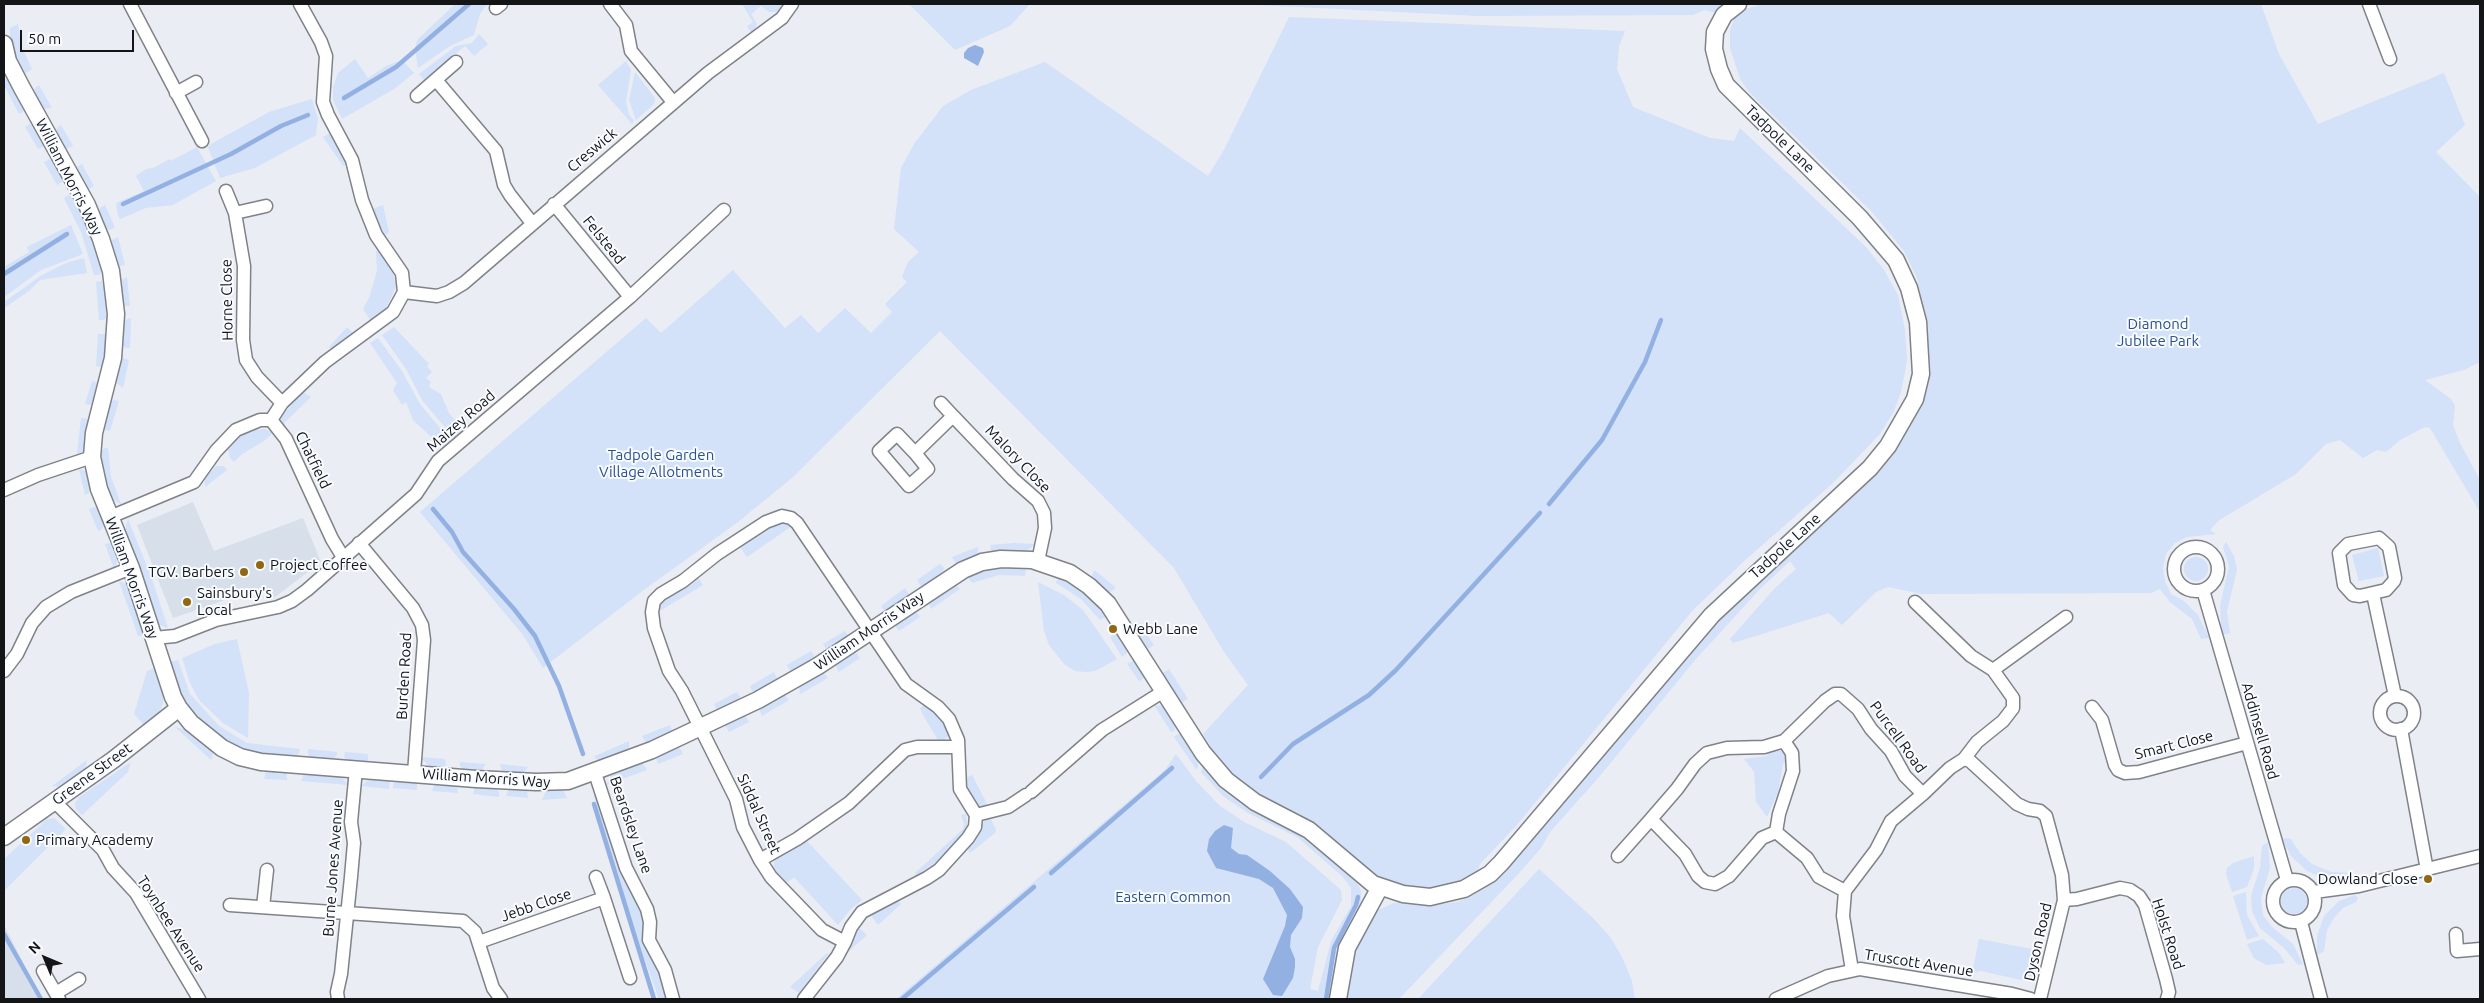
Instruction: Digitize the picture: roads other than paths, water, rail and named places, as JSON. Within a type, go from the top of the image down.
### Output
[{"type":"street","points":[[130,4],[202,141]]},
{"type":"street","points":[[110,517],[194,482],[216,451],[236,430],[260,420],[271,420],[282,404],[325,362],[393,312],[404,292],[402,273],[376,235],[362,200],[352,160],[323,102],[326,56],[322,42],[300,4]]},
{"type":"street","points":[[610,4],[626,26],[631,51],[673,102]]},
{"type":"street","name":"Creswick","points":[[404,292],[431,296],[449,292],[464,283],[673,102],[717,66],[782,18],[792,4]]},
{"type":"street","name":"Tadpole Lane","points":[[1380,888],[1421,897],[1451,894],[1478,882],[1501,863],[1712,615],[1744,582],[1870,468],[1888,446],[1915,399],[1921,374],[1918,322],[1910,288],[1896,260],[1860,218],[1726,85],[1719,69],[1714,49],[1716,32],[1724,16],[1738,4]]},
{"type":"street","points":[[2369,4],[2390,59]]},
{"type":"street","name":"William Morris Way","points":[[4,44],[6,63],[87,205],[101,239],[111,271],[116,314],[113,358],[94,433],[92,457],[94,472],[131,568],[168,685],[178,708],[206,736],[240,756],[261,762],[555,783],[568,782],[595,773],[700,728],[785,685],[963,570],[982,562],[1001,559],[1038,561],[1070,573],[1104,599],[1119,619],[1203,753],[1226,780],[1255,802],[1309,830],[1366,879],[1380,888]]},
{"type":"street","points":[[417,96],[456,62]]},
{"type":"street","points":[[436,80],[496,152],[504,185],[510,196],[532,223]]},
{"type":"street","points":[[176,93],[196,82]]},
{"type":"street","name":"Horne Close","points":[[226,191],[234,213],[244,266],[243,340],[246,360],[257,377],[282,404]]},
{"type":"street","name":"Felstead","points":[[554,204],[630,297]]},
{"type":"street","points":[[234,213],[266,206]]},
{"type":"street","name":"Maizey Road","points":[[154,638],[175,636],[216,620],[256,613],[292,601],[416,494],[438,461],[724,215]]},
{"type":"street","name":"Malory Close","points":[[941,403],[1013,479],[1038,500],[1044,513],[1045,528],[1038,561]]},
{"type":"street","points":[[915,453],[953,416]]},
{"type":"street","name":"Chatfield","points":[[271,420],[286,439],[332,539],[343,557]]},
{"type":"street","points":[[4,490],[38,475],[92,457]]},
{"type":"street","name":"Siddal Street","points":[[845,942],[822,930],[771,876],[760,860],[743,826],[740,807],[666,663],[654,628],[652,612],[654,601],[717,554],[766,522],[782,516],[792,518],[797,523],[871,631]]},
{"type":"street","points":[[2379,538],[2389,547],[2395,578],[2386,590],[2373,594],[2360,596],[2350,592],[2344,585],[2339,557],[2343,548],[2348,544],[2379,538]]},
{"type":"street","name":"Burden Road","points":[[360,543],[413,608],[422,625],[424,640],[414,772]]},
{"type":"street","points":[[4,672],[17,654],[32,623],[46,607],[71,592],[131,568]]},
{"type":"street","name":"Addinsell Road","points":[[2203,590],[2287,880]]},
{"type":"street","points":[[2373,594],[2395,696]]},
{"type":"street","points":[[1915,602],[1971,656],[1993,670],[2066,617]]},
{"type":"street","points":[[804,999],[837,957],[856,919],[866,909],[939,870],[968,838],[974,828],[976,815],[960,789],[956,732],[949,719],[938,707],[906,684],[871,631]]},
{"type":"street","name":"Purcell Road","points":[[1784,741],[1825,700],[1835,694],[1841,694],[1858,709],[1871,729],[1891,751],[1905,776],[1923,794],[1950,768],[1964,759],[1977,742],[2003,721],[2013,708],[2013,698],[1993,670]]},
{"type":"street","points":[[976,815],[1008,807],[1028,793],[1102,730],[1164,691]]},
{"type":"street","points":[[2395,696],[2409,700],[2414,708],[2412,720],[2401,729],[2395,729],[2386,725],[2380,715],[2384,702],[2395,696]]},
{"type":"street","name":"Greene Street","points":[[4,837],[54,802],[178,708]]},
{"type":"street","name":"Smart Close","points":[[2092,708],[2102,720],[2115,766],[2122,772],[2139,772],[2247,743]]},
{"type":"street","points":[[2401,729],[2428,870]]},
{"type":"street","points":[[1618,856],[1677,789],[1695,764],[1708,753],[1727,748],[1764,747],[1784,741],[1792,753],[1793,771],[1779,814],[1776,832]]},
{"type":"street","points":[[760,860],[797,839],[849,803],[906,750],[916,747],[958,747]]},
{"type":"street","name":"Dyson Road","points":[[1964,759],[1970,761],[2017,804],[2028,809],[2040,811],[2046,816],[2062,875],[2064,900],[2040,999]]},
{"type":"street","name":"Burne Jones Avenue","points":[[338,999],[337,992],[348,912],[354,843],[351,822],[356,769]]},
{"type":"street","name":"Beardsley Lane","points":[[595,773],[626,868],[647,909],[650,922],[649,940],[665,970],[673,999]]},
{"type":"street","points":[[1852,970],[1843,916],[1846,891],[1876,850],[1891,821],[1923,794]]},
{"type":"street","name":"Toynbee Avenue","points":[[54,802],[103,850],[113,868],[136,893],[199,999]]},
{"type":"street","points":[[1651,819],[1685,854],[1698,876],[1705,882],[1712,884],[1728,876],[1762,838],[1776,832]]},
{"type":"street","points":[[1776,832],[1807,858],[1819,877],[1846,891]]},
{"type":"street","points":[[2314,892],[2359,886],[2480,856]]},
{"type":"street","points":[[263,907],[267,870]]},
{"type":"street","points":[[596,877],[630,978]]},
{"type":"street","points":[[2287,880],[2300,880],[2311,887],[2314,892],[2315,907],[2312,913],[2301,922],[2287,921],[2277,914],[2274,908],[2274,894],[2281,884],[2287,880]]},
{"type":"street","points":[[1338,999],[1347,948],[1380,888]]},
{"type":"street","name":"Holst Road","points":[[2064,900],[2077,899],[2120,888],[2130,890],[2139,896],[2145,905],[2166,979],[2167,999]]},
{"type":"street","name":"Jebb Close","points":[[479,942],[604,898]]},
{"type":"street","points":[[230,905],[463,921],[472,928],[479,942],[494,988],[501,999]]},
{"type":"street","points":[[2301,922],[2322,999]]},
{"type":"street","points":[[2456,934],[2457,951],[2480,948]]},
{"type":"street","name":"Truscott Avenue","points":[[1776,999],[1814,981],[1852,970],[1874,970],[2031,999]]},
{"type":"street","points":[[43,971],[57,996],[80,979]]},
{"type":"water","points":[[975,45],[983,48],[984,52],[978,66],[964,58],[964,53],[968,48]]},
{"type":"water","points":[[1224,825],[1233,828],[1231,848],[1239,854],[1247,855],[1270,871],[1290,889],[1303,907],[1302,918],[1291,935],[1290,947],[1295,959],[1293,978],[1282,996],[1273,995],[1263,979],[1285,926],[1287,915],[1273,888],[1259,879],[1216,868],[1207,851],[1209,839],[1215,831]]},
{"type":"waterway","points":[[344,98],[396,67],[469,4]]},
{"type":"waterway","points":[[123,204],[231,154],[281,126],[308,115]]},
{"type":"waterway","points":[[4,274],[67,234]]},
{"type":"waterway","points":[[1549,504],[1602,440],[1645,362],[1661,320]]},
{"type":"waterway","points":[[433,509],[452,532],[463,552],[514,609],[535,636],[559,686],[583,754]]},
{"type":"waterway","points":[[1261,777],[1293,744],[1369,695],[1396,670],[1540,513]]},
{"type":"waterway","points":[[1051,873],[1172,768]]},
{"type":"waterway","points":[[594,804],[654,999]]},
{"type":"waterway","points":[[902,999],[1034,887]]},
{"type":"waterway","points":[[1326,999],[1334,948],[1356,905],[1358,897]]},
{"type":"waterway","points":[[4,934],[41,999]]},
{"type":"place","name":"Project Coffee","points":[[260,565]]},
{"type":"place","name":"TGV. Barbers","points":[[244,572]]},
{"type":"place","name":"Sainsbury's Local","points":[[187,602]]},
{"type":"place","name":"Webb Lane","points":[[1113,629]]},
{"type":"place","name":"Primary Academy","points":[[26,840]]},
{"type":"place","name":"Dowland Close","points":[[2428,879]]},
{"type":"park label","name":"Diamond Jubilee Park","points":[[2158,332]]},
{"type":"park label","name":"Tadpole Garden Village Allotments","points":[[661,464]]},
{"type":"park label","name":"Eastern Common","points":[[1173,897]]}]
